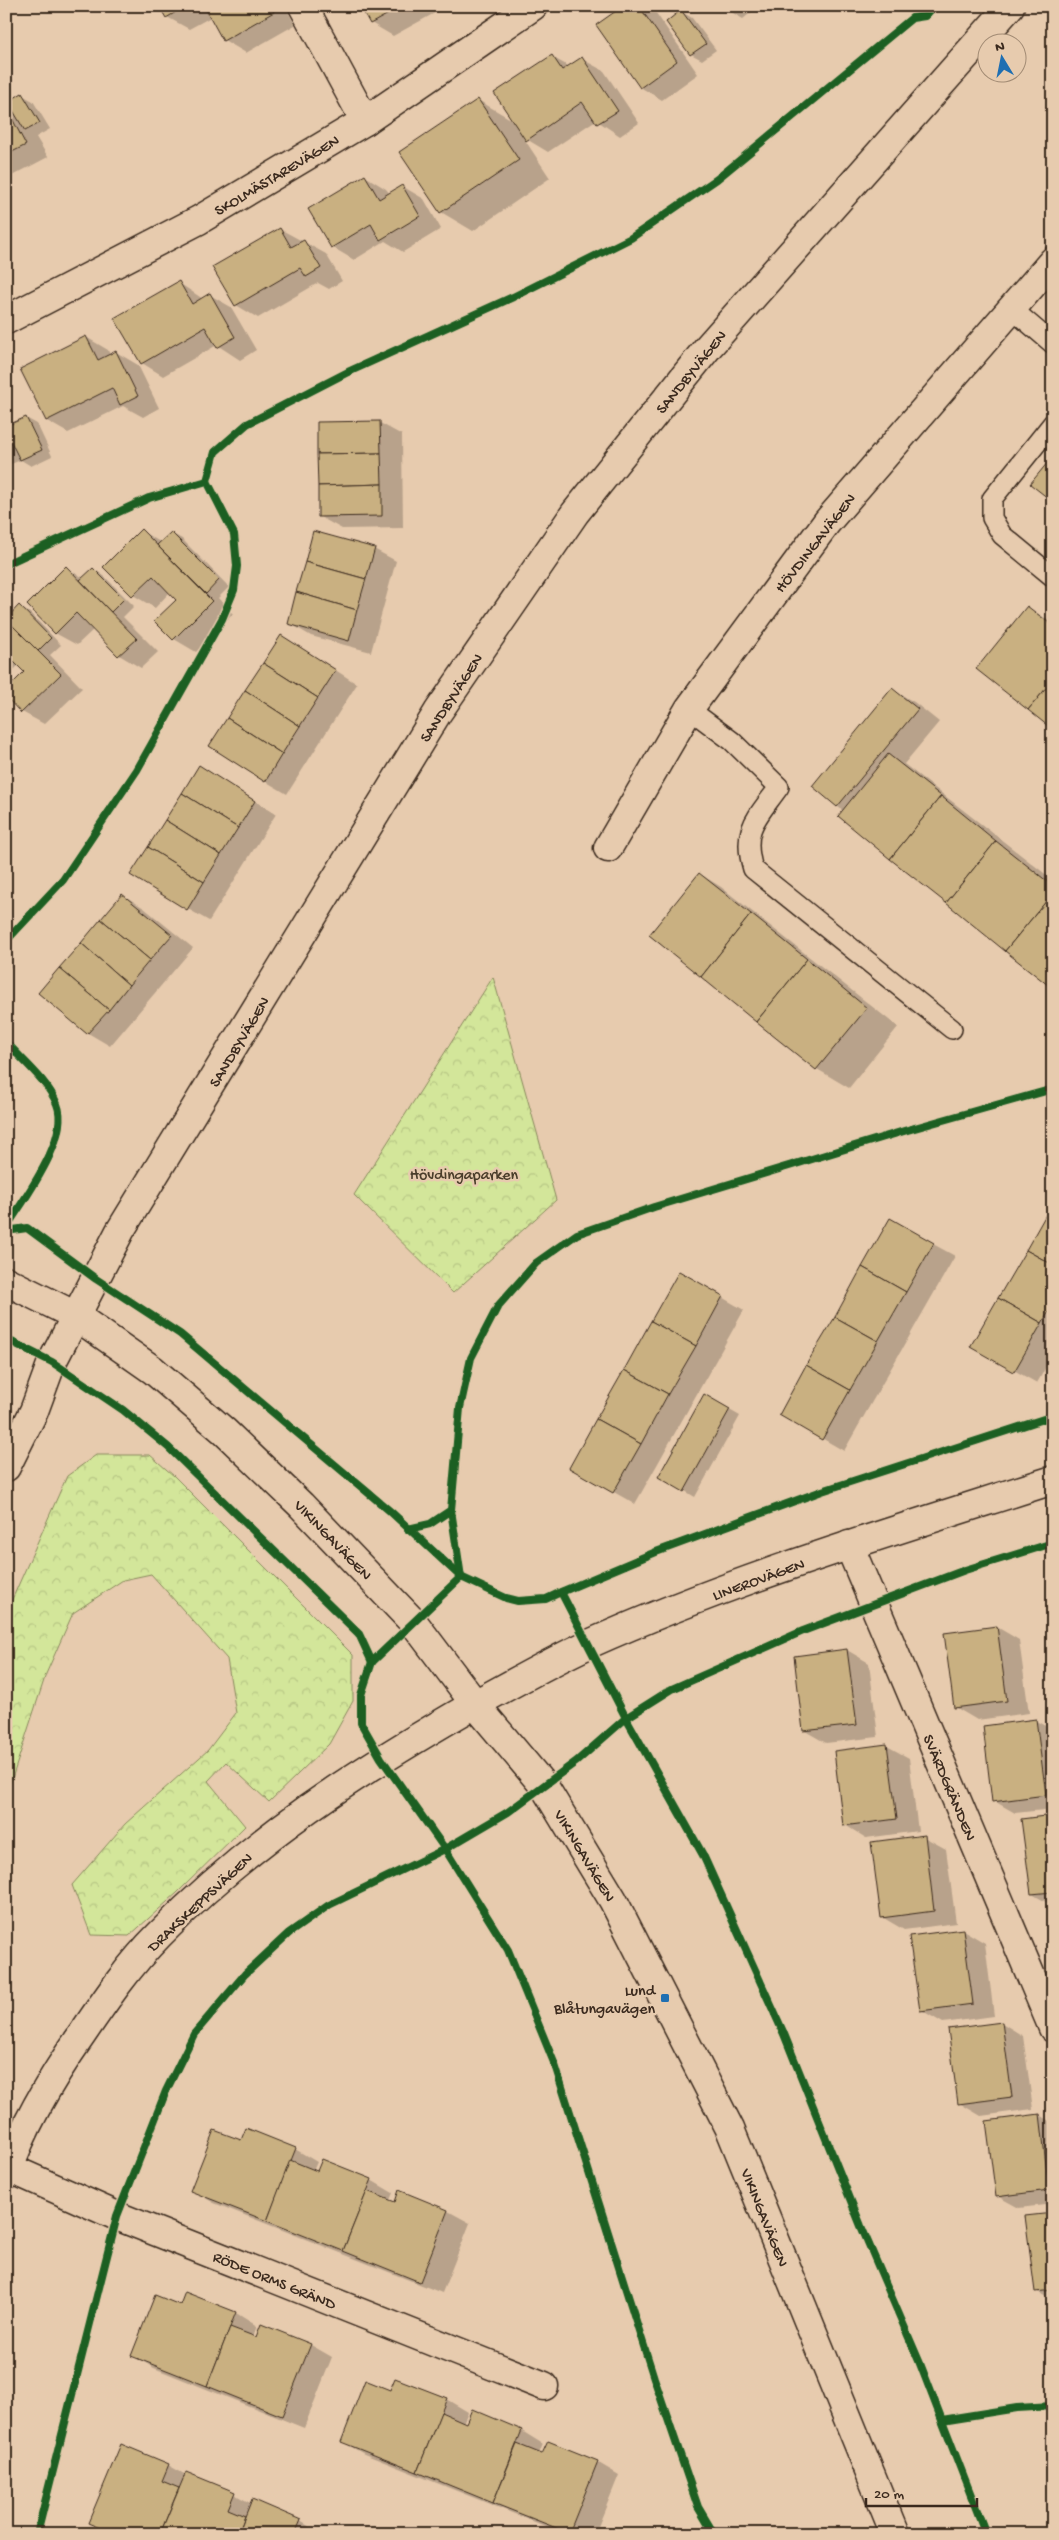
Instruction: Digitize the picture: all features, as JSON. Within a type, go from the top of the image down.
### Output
[{"type":"street","points":[[303,6],[365,121]]},
{"type":"street","name":"SKOLMÄSTAREVÄGEN","points":[[9,312],[199,220],[365,121],[533,6]]},
{"type":"street","name":"SANDBYVÄGEN","points":[[6,1467],[34,1411],[52,1362],[120,1231],[223,1067],[438,712],[575,513],[709,346],[1010,6]]},
{"type":"street","name":"HÖVDINGAVÄGEN","points":[[608,848],[689,709],[827,522],[1053,261]]},
{"type":"street","name":"VIKINGAVÄGEN","points":[[6,1281],[76,1316],[172,1386],[301,1505],[414,1623],[475,1704],[549,1794],[608,1891],[665,1998],[730,2129],[896,2534]]},
{"type":"street","name":"LINEROVÄGEN","points":[[475,1704],[588,1645],[710,1594],[850,1545],[1053,1480]]},
{"type":"street","name":"SVÄRDGRÄNDEN","points":[[850,1545],[1053,2028]]},
{"type":"street","name":"DRAKSKEPPSVÄGEN","points":[[8,2172],[33,2115],[61,2064],[122,1979],[158,1936],[239,1860],[300,1813],[382,1758],[475,1704]]},
{"type":"street","name":"RÖDE ORMS GRÄND","points":[[8,2172],[544,2386]]},
{"type":"lane","points":[[1012,309],[1053,344]]},
{"type":"lane","points":[[1053,423],[992,499],[992,518],[1002,535],[1053,577]]},
{"type":"lane","points":[[689,709],[732,741],[779,787],[750,830],[747,851],[752,869],[952,1029]]},
{"type":"green space","name":"Hövdingaparken","points":[[493,977],[556,1200],[453,1293],[354,1195]]},
{"type":"green space","points":[[96,1455],[150,1455],[174,1476],[353,1655],[353,1701],[329,1744],[269,1802],[226,1762],[208,1781],[245,1826],[177,1893],[129,1936],[91,1935],[72,1885],[125,1824],[208,1750],[236,1713],[227,1659],[151,1574],[123,1580],[73,1613],[46,1674],[6,1797],[6,1613],[67,1476]]},
{"type":"building","points":[[159,6],[186,6],[166,18]]},
{"type":"building","points":[[204,6],[271,6],[274,12],[223,41]]},
{"type":"building","points":[[360,6],[403,6],[370,24]]},
{"type":"building","points":[[623,6],[639,6],[677,61],[640,88],[596,25]]},
{"type":"building","points":[[681,10],[706,44],[690,55],[666,22]]},
{"type":"building","points":[[552,55],[562,70],[582,57],[618,111],[597,124],[582,102],[526,141],[494,93]]},
{"type":"building","points":[[22,93],[40,123],[25,131],[8,102]]},
{"type":"building","points":[[478,99],[519,160],[440,213],[399,152]]},
{"type":"building","points":[[6,107],[26,145],[6,155]]},
{"type":"building","points":[[365,175],[379,199],[402,185],[420,216],[380,240],[371,224],[331,248],[308,209]]},
{"type":"building","points":[[280,228],[291,247],[304,240],[321,268],[306,277],[300,268],[235,306],[212,267]]},
{"type":"building","points":[[179,281],[192,304],[210,293],[235,337],[217,348],[205,327],[141,364],[114,318]]},
{"type":"building","points":[[86,336],[98,360],[116,351],[138,396],[120,405],[112,388],[46,421],[20,369]]},
{"type":"building","points":[[26,417],[42,450],[20,460],[6,432],[6,426]]},
{"type":"building","points":[[380,421],[381,453],[317,454],[317,422]]},
{"type":"building","points":[[381,453],[382,484],[318,486],[317,454]]},
{"type":"building","points":[[1053,456],[1053,502],[1030,484]]},
{"type":"building","points":[[382,484],[382,516],[318,517],[318,486]]},
{"type":"building","points":[[141,529],[212,601],[173,640],[154,621],[176,600],[153,576],[132,596],[103,567]]},
{"type":"building","points":[[313,531],[375,548],[366,579],[305,562]]},
{"type":"building","points":[[171,532],[219,580],[206,594],[157,545]]},
{"type":"building","points":[[305,562],[366,579],[357,610],[296,592]]},
{"type":"building","points":[[66,566],[137,639],[118,656],[76,613],[55,634],[27,605]]},
{"type":"building","points":[[93,568],[124,599],[111,612],[80,580]]},
{"type":"building","points":[[296,592],[357,610],[349,641],[288,624]]},
{"type":"building","points":[[19,605],[51,638],[38,651],[6,619]]},
{"type":"building","points":[[1027,606],[1053,626],[1053,680],[1028,710],[976,669]]},
{"type":"building","points":[[6,619],[61,674],[21,713],[6,697],[6,690],[24,672],[6,654]]},
{"type":"building","points":[[281,635],[336,670],[318,698],[263,663]]},
{"type":"building","points":[[263,663],[318,698],[300,726],[245,690]]},
{"type":"building","points":[[1053,680],[1053,730],[1028,710]]},
{"type":"building","points":[[892,688],[918,709],[837,807],[812,786]]},
{"type":"building","points":[[245,690],[300,726],[282,754],[227,718]]},
{"type":"building","points":[[227,718],[282,754],[265,782],[209,746]]},
{"type":"building","points":[[888,754],[941,796],[890,859],[838,816]]},
{"type":"building","points":[[199,765],[255,801],[238,828],[182,793]]},
{"type":"building","points":[[182,793],[238,828],[221,855],[165,820]]},
{"type":"building","points":[[941,796],[996,841],[946,903],[890,859]]},
{"type":"building","points":[[165,820],[221,855],[204,882],[148,847]]},
{"type":"building","points":[[996,841],[1053,886],[1053,893],[1005,951],[946,903]]},
{"type":"building","points":[[148,847],[204,882],[187,910],[130,875]]},
{"type":"building","points":[[699,873],[751,914],[701,977],[649,935]]},
{"type":"building","points":[[1053,893],[1053,989],[1005,951]]},
{"type":"building","points":[[122,894],[172,935],[150,960],[101,919]]},
{"type":"building","points":[[751,914],[807,959],[756,1022],[701,977]]},
{"type":"building","points":[[101,919],[150,960],[129,985],[81,943]]},
{"type":"building","points":[[81,943],[129,985],[109,1010],[59,968]]},
{"type":"building","points":[[807,959],[867,1008],[816,1070],[756,1022]]},
{"type":"building","points":[[59,968],[109,1010],[87,1034],[38,993]]},
{"type":"building","points":[[1053,1202],[1053,1265],[1026,1250]]},
{"type":"building","points":[[890,1218],[934,1243],[906,1292],[862,1267]]},
{"type":"building","points":[[1026,1250],[1053,1265],[1053,1305],[1042,1323],[998,1298]]},
{"type":"building","points":[[862,1267],[906,1292],[878,1341],[835,1317]]},
{"type":"building","points":[[679,1271],[723,1296],[696,1346],[651,1321]]},
{"type":"building","points":[[998,1298],[1042,1323],[1014,1372],[970,1347]]},
{"type":"building","points":[[835,1317],[878,1341],[850,1390],[806,1365]]},
{"type":"building","points":[[651,1321],[696,1346],[668,1394],[624,1370]]},
{"type":"building","points":[[806,1365],[850,1390],[822,1440],[779,1415]]},
{"type":"building","points":[[1053,1369],[1053,1381],[1048,1378]]},
{"type":"building","points":[[624,1370],[668,1394],[641,1444],[596,1419]]},
{"type":"building","points":[[704,1394],[730,1409],[684,1492],[658,1477]]},
{"type":"building","points":[[596,1419],[641,1444],[613,1493],[569,1468]]},
{"type":"building","points":[[997,1626],[1007,1701],[954,1708],[944,1633]]},
{"type":"building","points":[[847,1649],[857,1725],[803,1731],[794,1656]]},
{"type":"building","points":[[1036,1719],[1046,1795],[992,1802],[983,1726]]},
{"type":"building","points":[[887,1744],[897,1819],[843,1826],[834,1751]]},
{"type":"building","points":[[1053,1815],[1053,1892],[1031,1894],[1021,1819]]},
{"type":"building","points":[[925,1835],[934,1911],[881,1918],[871,1842]]},
{"type":"building","points":[[963,1929],[973,2004],[920,2011],[909,1936]]},
{"type":"building","points":[[1002,2022],[1012,2097],[958,2104],[948,2029]]},
{"type":"building","points":[[1040,2114],[1049,2190],[996,2197],[986,2121]]},
{"type":"building","points":[[246,2128],[296,2148],[267,2221],[190,2191],[214,2130],[241,2140]]},
{"type":"building","points":[[322,2159],[372,2179],[343,2251],[267,2221],[290,2160],[317,2171]]},
{"type":"building","points":[[399,2190],[448,2210],[420,2282],[343,2251],[367,2191],[395,2202]]},
{"type":"building","points":[[1053,2213],[1053,2290],[1035,2292],[1025,2216]]},
{"type":"building","points":[[185,2292],[236,2312],[207,2386],[131,2356],[155,2295],[180,2305]]},
{"type":"building","points":[[261,2324],[311,2344],[282,2416],[207,2386],[230,2327],[256,2337]]},
{"type":"building","points":[[395,2378],[447,2398],[417,2472],[341,2442],[365,2380],[390,2390]]},
{"type":"building","points":[[472,2409],[522,2430],[493,2503],[417,2472],[441,2412],[466,2423]]},
{"type":"building","points":[[548,2441],[598,2461],[569,2533],[493,2503],[517,2444],[542,2454]]},
{"type":"building","points":[[121,2444],[169,2464],[162,2481],[179,2488],[160,2534],[114,2534],[88,2523]]},
{"type":"building","points":[[186,2472],[235,2492],[228,2509],[245,2516],[238,2534],[160,2534]]},
{"type":"building","points":[[252,2499],[301,2520],[295,2534],[238,2534]]},
{"type":"cycle path","points":[[207,481],[215,452],[247,424],[348,372],[513,297],[631,238],[717,179],[912,18],[925,16],[934,6]]},
{"type":"cycle path","points":[[6,564],[149,498],[207,481],[234,534],[237,566],[234,590],[222,619],[137,770],[63,880],[6,941]]},
{"type":"cycle path","points":[[6,1042],[34,1071],[53,1095],[60,1118],[57,1134],[43,1168],[6,1228]]},
{"type":"cycle path","points":[[408,1529],[430,1524],[451,1510],[460,1408],[471,1358],[498,1306],[536,1263],[577,1234],[654,1207],[904,1131],[1053,1089]]},
{"type":"cycle path","points":[[6,1231],[27,1228],[96,1279],[180,1334],[391,1512],[461,1577],[506,1598],[518,1601],[546,1599],[561,1592],[626,1718],[577,1761],[508,1812],[445,1849],[329,1905],[289,1933],[245,1974],[194,2034],[166,2091],[117,2216],[37,2534]]},
{"type":"cycle path","points":[[6,1339],[52,1362],[123,1410],[168,1447],[359,1634],[372,1662]]},
{"type":"cycle path","points":[[561,1592],[656,1552],[822,1491],[1053,1416]]},
{"type":"cycle path","points":[[451,1510],[461,1577],[372,1662],[361,1695],[361,1723],[381,1758],[445,1849],[508,1950],[555,2065],[654,2378],[698,2507],[714,2534]]},
{"type":"cycle path","points":[[986,2534],[919,2361],[861,2226],[784,2034],[703,1855],[626,1718],[672,1689],[803,1631],[965,1570],[1053,1543]]},
{"type":"cycle path","points":[[942,2420],[1017,2408],[1053,2406]]},
{"type":"place","name":"Lund Blåtungavägen","points":[[665,1998]]}]
